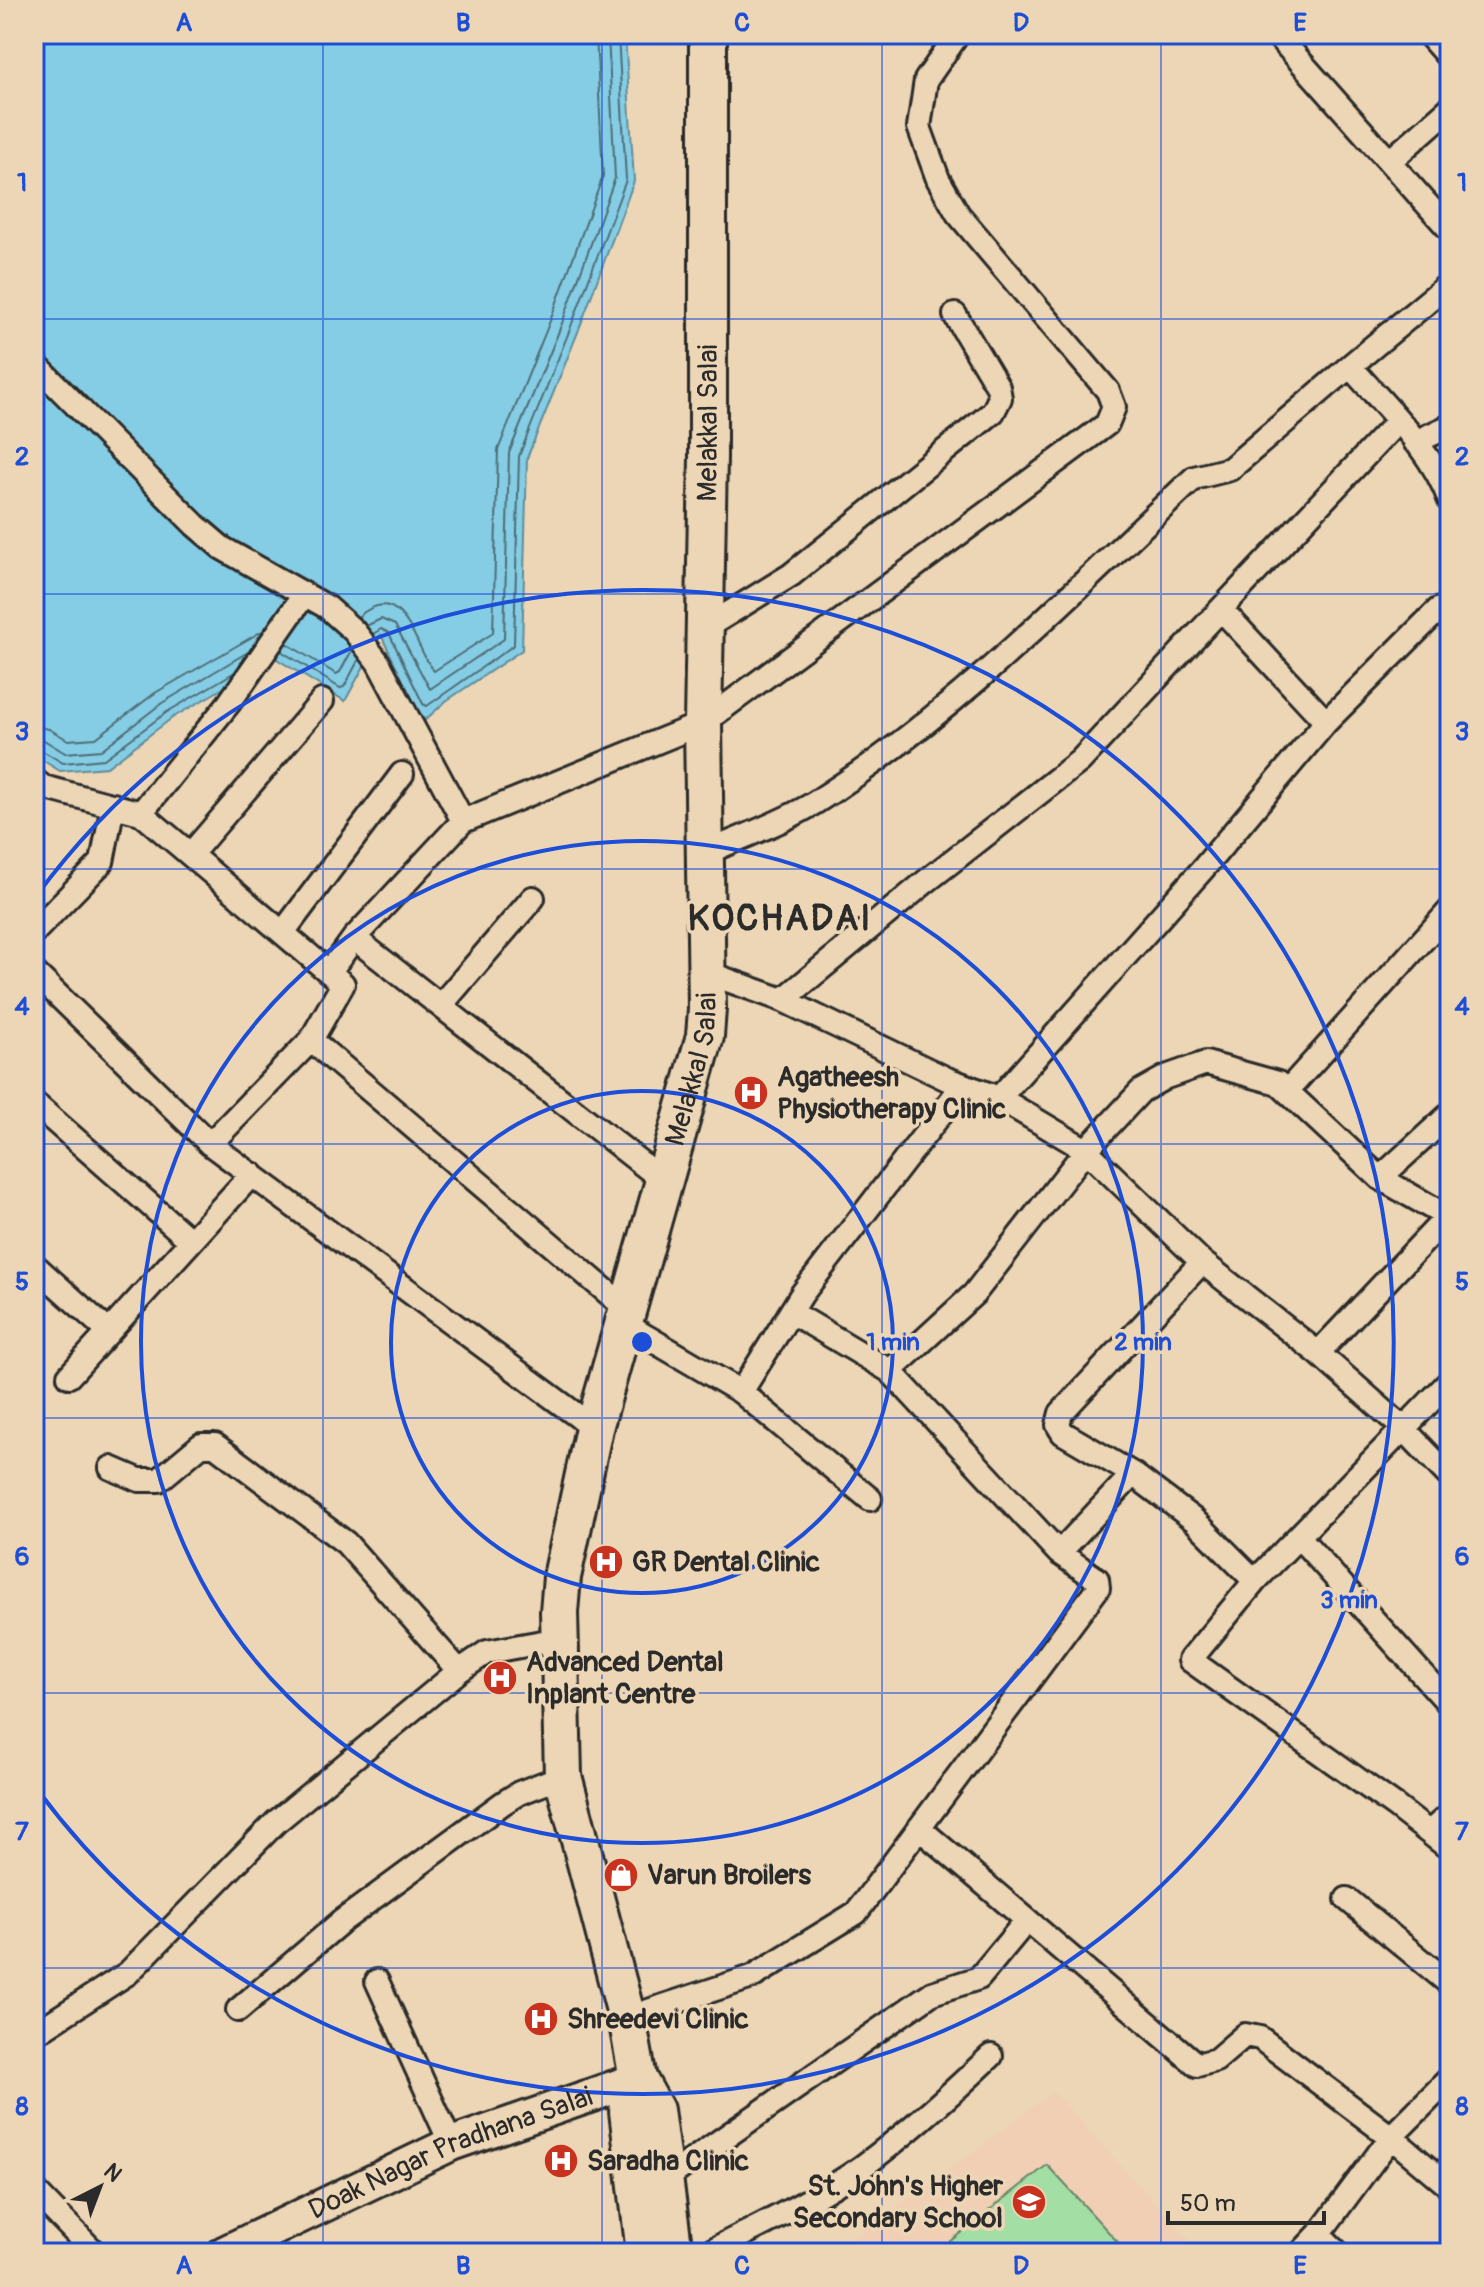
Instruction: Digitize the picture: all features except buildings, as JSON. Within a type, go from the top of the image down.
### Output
[{"type":"main road","name":"Melakkal Salai","points":[[674,2253],[655,2110],[638,2079],[627,2018],[563,1776],[559,1639],[562,1577],[594,1428],[705,1036],[708,973],[703,723],[708,457],[708,34]]},
{"type":"main road","name":"Melakkal Salai","points":[[638,2079],[628,2111],[645,2253]]},
{"type":"street","points":[[331,970],[354,938],[463,821],[703,723],[1107,424],[1114,407],[1108,391],[958,214],[938,179],[919,127],[926,80],[958,34]]},
{"type":"street","points":[[1276,34],[1450,230]]},
{"type":"street","points":[[1428,34],[1450,59]]},
{"type":"street","points":[[1391,160],[1450,108]]},
{"type":"street","points":[[706,853],[814,803],[931,719],[989,670],[1194,478],[1230,469],[1450,283]]},
{"type":"street","points":[[705,628],[791,575],[993,412],[1000,398],[998,387],[955,315]]},
{"type":"street","points":[[34,363],[195,525],[222,548],[327,607],[354,631],[378,662],[463,821]]},
{"type":"street","points":[[1350,366],[1415,442],[1443,480],[1450,501]]},
{"type":"street","points":[[783,1000],[924,883],[1080,761],[1397,422]]},
{"type":"street","points":[[1415,442],[1450,426]]},
{"type":"street","points":[[141,813],[229,703],[304,595]]},
{"type":"street","points":[[999,1098],[1202,870],[1326,722],[1438,610],[1450,605]]},
{"type":"street","points":[[1221,609],[1326,722]]},
{"type":"street","points":[[191,854],[322,701]]},
{"type":"street","points":[[284,931],[402,774]]},
{"type":"street","points":[[34,780],[43,787],[141,813],[331,970],[343,984],[311,1040],[210,1144]]},
{"type":"street","points":[[34,932],[102,862],[113,805]]},
{"type":"street","points":[[441,1005],[533,898]]},
{"type":"street","points":[[1287,1091],[1450,910]]},
{"type":"street","points":[[354,938],[664,1181]]},
{"type":"street","points":[[34,972],[210,1144],[594,1428]]},
{"type":"street","points":[[708,973],[783,1000],[963,1085],[999,1098],[1086,1150],[1202,1262],[1318,1353],[1403,1428],[1450,1477]]},
{"type":"street","points":[[311,1040],[625,1316],[741,1392],[870,1499]]},
{"type":"street","points":[[890,1371],[974,1294],[1086,1150],[1141,1091],[1166,1077],[1206,1063],[1278,1083],[1380,1178],[1449,1218],[1318,1353]]},
{"type":"street","points":[[741,1392],[802,1294],[963,1085]]},
{"type":"street","points":[[34,1103],[191,1241]]},
{"type":"street","points":[[1380,1178],[1450,1114]]},
{"type":"street","points":[[69,1376],[252,1174]]},
{"type":"street","points":[[1202,1262],[1061,1413],[1058,1425],[1063,1433],[1133,1474],[1194,1520],[1255,1581]]},
{"type":"street","points":[[34,1265],[109,1332]]},
{"type":"street","points":[[627,2018],[752,1977],[856,1913],[1098,1588],[1097,1579],[1059,1553],[890,1371],[791,1312]]},
{"type":"street","points":[[1450,1381],[1255,1581],[1190,1660],[1450,1849]]},
{"type":"street","points":[[111,1468],[139,1480],[159,1480],[201,1445],[215,1445],[346,1543],[459,1671]]},
{"type":"street","points":[[1059,1553],[1133,1474]]},
{"type":"street","points":[[1299,1537],[1450,1705]]},
{"type":"street","points":[[34,2034],[128,1973],[276,1822],[459,1671],[487,1652],[559,1639]]},
{"type":"street","points":[[238,2010],[342,1921],[503,1803],[519,1793],[563,1776]]},
{"type":"street","points":[[1430,1832],[1450,1814]]},
{"type":"street","points":[[919,1828],[1197,2065],[1216,2060],[1245,2035],[1260,2038],[1391,2137],[1450,2187]]},
{"type":"street","points":[[1347,1899],[1450,1984]]},
{"type":"street","points":[[664,2180],[932,1993],[979,1978],[1027,1920]]},
{"type":"street","points":[[377,1981],[451,2144]]},
{"type":"street","points":[[707,2253],[798,2206],[859,2169],[926,2118],[991,2056]]},
{"type":"street","points":[[1301,2253],[1319,2234],[1391,2137],[1450,2078]]},
{"type":"street","name":"Doak Nagar Pradhana Salai","points":[[224,2253],[451,2144],[638,2079]]},
{"type":"street","points":[[34,2190],[95,2253]]},
{"type":"street","points":[[1319,2234],[1338,2253]]},
{"type":"shaded area","name":"St. John's Higher Secondary School","points":[[1053,2092],[1201,2253],[832,2253],[976,2150]]},
{"type":"green space","points":[[1047,2165],[1125,2250],[1122,2253],[935,2253]]},
{"type":"water","points":[[34,34],[625,34],[634,181],[527,458],[522,650],[446,701],[423,722],[381,635],[345,701],[275,658],[172,718],[107,767],[60,771],[34,755]]},
{"type":"place","name":"Agatheesh Physiotherapy Clinic","points":[[751,1093]]},
{"type":"place","name":"GR Dental Clinic","points":[[606,1562]]},
{"type":"place","name":"Advanced Dental Inplant Centre","points":[[500,1678]]},
{"type":"place","name":"Varun Broilers","points":[[621,1875]]},
{"type":"place","name":"Shreedevi Clinic","points":[[541,2019]]},
{"type":"place","name":"Saradha Clinic","points":[[561,2161]]},
{"type":"place","name":"St. John's Higher Secondary School","points":[[1029,2202]]},
{"type":"district","name":"KOCHADAI","points":[[780,918]]}]
